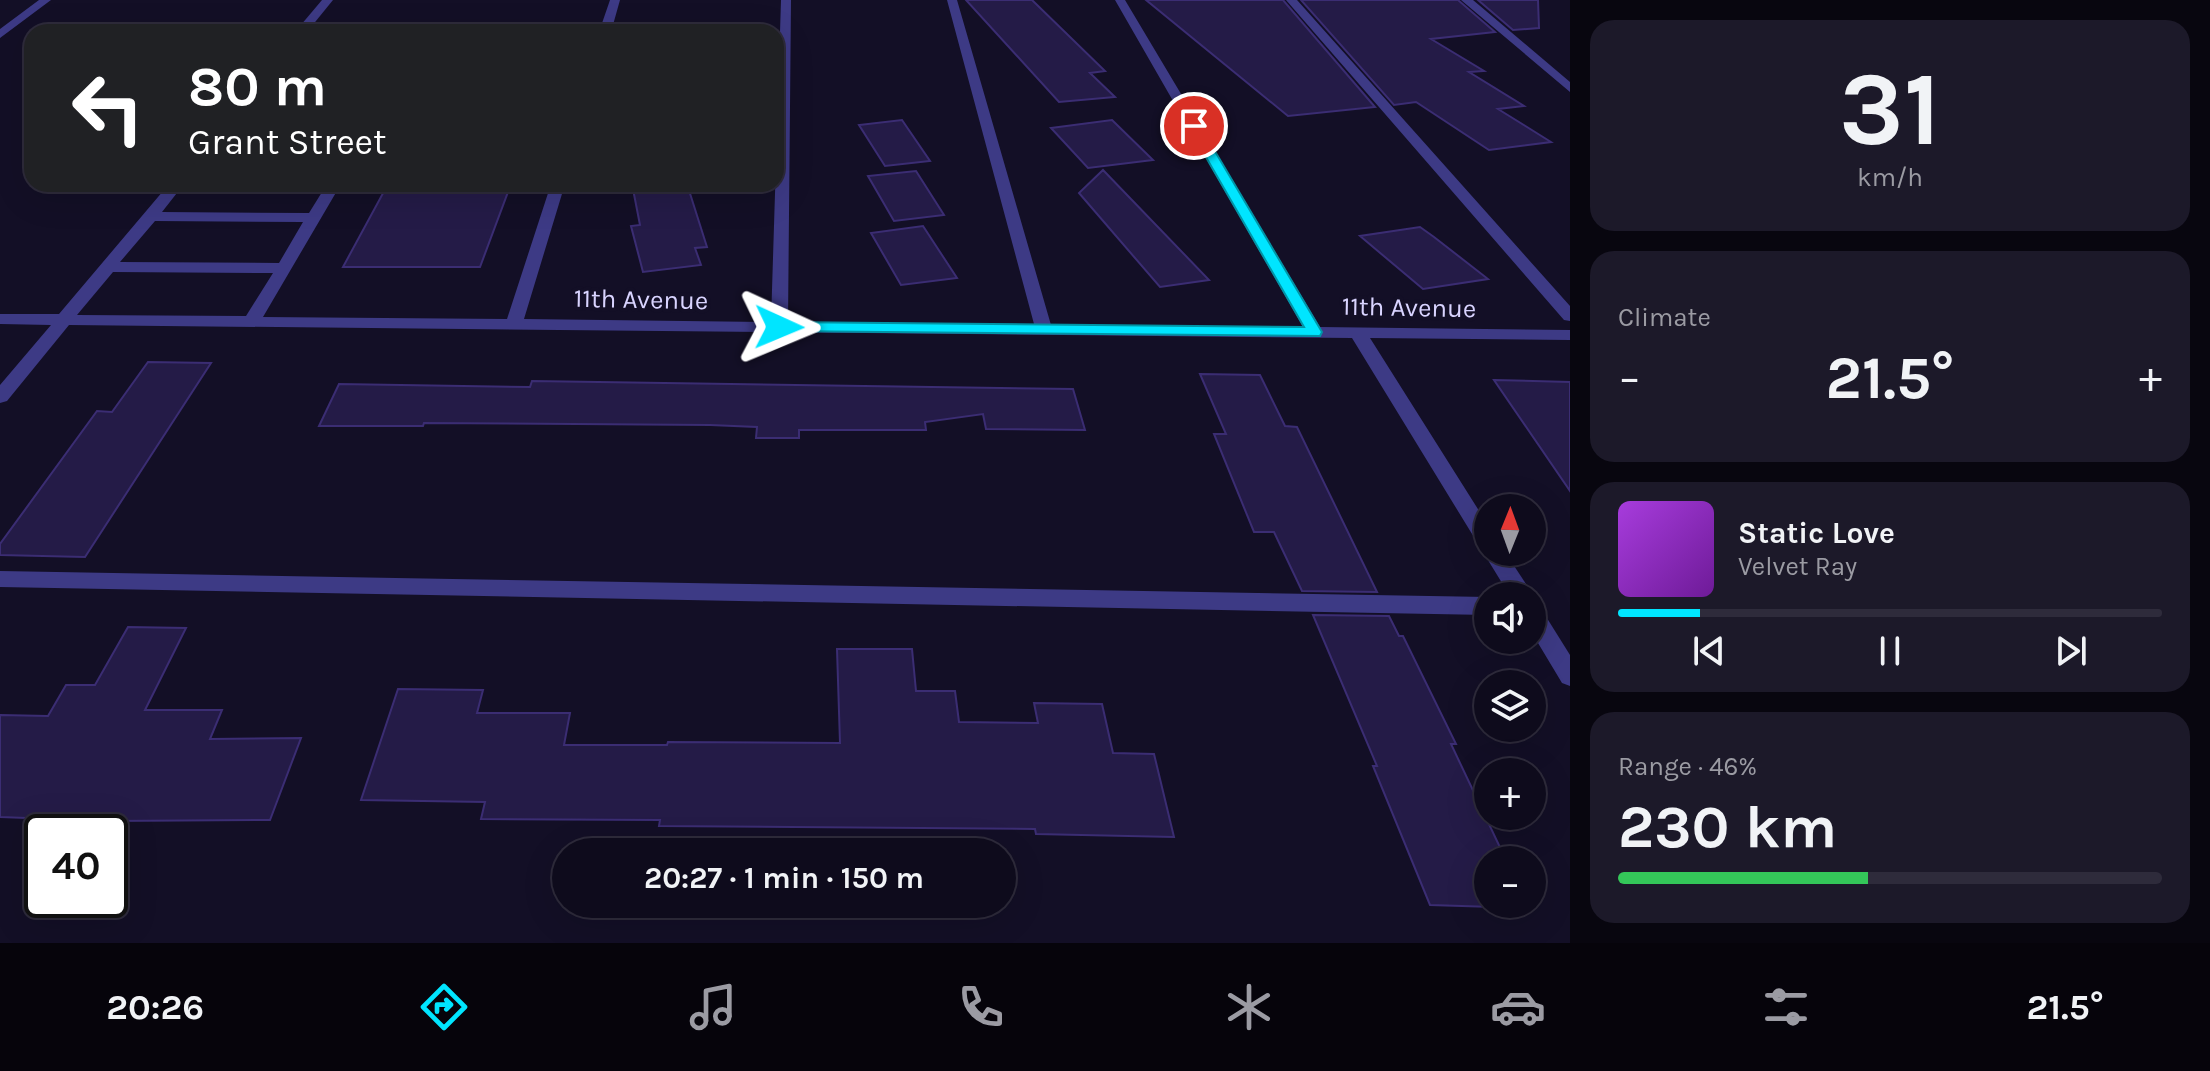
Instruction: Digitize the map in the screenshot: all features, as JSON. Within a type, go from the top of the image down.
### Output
[{"type":"street","points":[[0,35],[46,0]]},
{"type":"street","points":[[308,24],[328,0]]},
{"type":"street","points":[[608,24],[615,0]]},
{"type":"street","points":[[784,93],[786,0]]},
{"type":"street","points":[[952,0],[1044,329]]},
{"type":"street","points":[[1120,0],[1314,332]]},
{"type":"street","points":[[1291,0],[1570,316]]},
{"type":"street","points":[[1466,0],[1570,88]]},
{"type":"street","points":[[0,397],[170,192]]},
{"type":"street","points":[[252,321],[330,192]]},
{"type":"street","points":[[514,324],[555,192]]},
{"type":"street","points":[[779,327],[782,192]]},
{"type":"street","points":[[151,216],[315,218]]},
{"type":"street","points":[[109,267],[284,268]]},
{"type":"street","name":"11th Avenue","points":[[0,319],[1570,335]]},
{"type":"street","points":[[1358,333],[1474,519]]},
{"type":"street","points":[[0,579],[1474,606]]},
{"type":"street","points":[[1546,636],[1570,676]]},
{"type":"building","points":[[966,0],[1032,0],[1105,71],[1090,73],[1115,97],[1059,102]]},
{"type":"building","points":[[1146,0],[1283,0],[1375,107],[1288,116]]},
{"type":"building","points":[[1301,0],[1458,0],[1495,32],[1431,39],[1484,71],[1469,72],[1524,106],[1498,109],[1551,142],[1489,150],[1416,102],[1394,105]]},
{"type":"building","points":[[1478,0],[1538,0],[1539,28],[1513,30]]},
{"type":"building","points":[[902,120],[930,161],[885,166],[859,125]]},
{"type":"building","points":[[1112,120],[1153,160],[1088,168],[1051,128]]},
{"type":"building","points":[[1103,170],[1209,280],[1160,287],[1079,193]]},
{"type":"building","points":[[916,171],[944,215],[894,221],[868,176]]},
{"type":"building","points":[[384,192],[508,192],[480,267],[343,267]]},
{"type":"building","points":[[634,192],[690,192],[707,247],[695,248],[701,265],[643,272],[631,226],[640,225]]},
{"type":"building","points":[[923,226],[957,278],[901,285],[871,233]]},
{"type":"building","points":[[1420,227],[1488,279],[1423,289],[1360,236]]},
{"type":"building","points":[[148,362],[211,363],[85,557],[0,555],[0,544],[97,411],[112,412]]},
{"type":"building","points":[[1200,374],[1260,375],[1285,426],[1297,427],[1377,592],[1302,591],[1274,532],[1254,532],[1214,434],[1226,434]]},
{"type":"building","points":[[1494,380],[1570,382],[1570,491]]},
{"type":"building","points":[[532,381],[1073,389],[1085,430],[986,429],[983,414],[925,422],[926,430],[799,430],[799,438],[756,438],[757,427],[710,425],[424,423],[423,426],[319,426],[339,384],[530,387]]},
{"type":"building","points":[[1313,615],[1389,616],[1399,636],[1403,636],[1456,744],[1451,744],[1474,793],[1474,830],[1492,830],[1499,846],[1474,846],[1474,906],[1430,905],[1373,766],[1377,766]]},
{"type":"building","points":[[128,627],[186,628],[145,710],[222,710],[210,739],[301,738],[270,820],[128,821],[128,814],[24,814],[24,818],[0,817],[0,715],[48,716],[66,685],[95,685]]},
{"type":"building","points":[[837,649],[912,649],[916,691],[955,691],[959,722],[1038,723],[1034,703],[1102,704],[1113,753],[1154,754],[1174,837],[1036,834],[1035,829],[659,826],[660,820],[481,819],[485,802],[361,800],[398,689],[483,690],[477,713],[570,713],[564,745],[840,743]]},
{"type":"route","points":[[779,327],[1314,332],[1194,126]]}]
